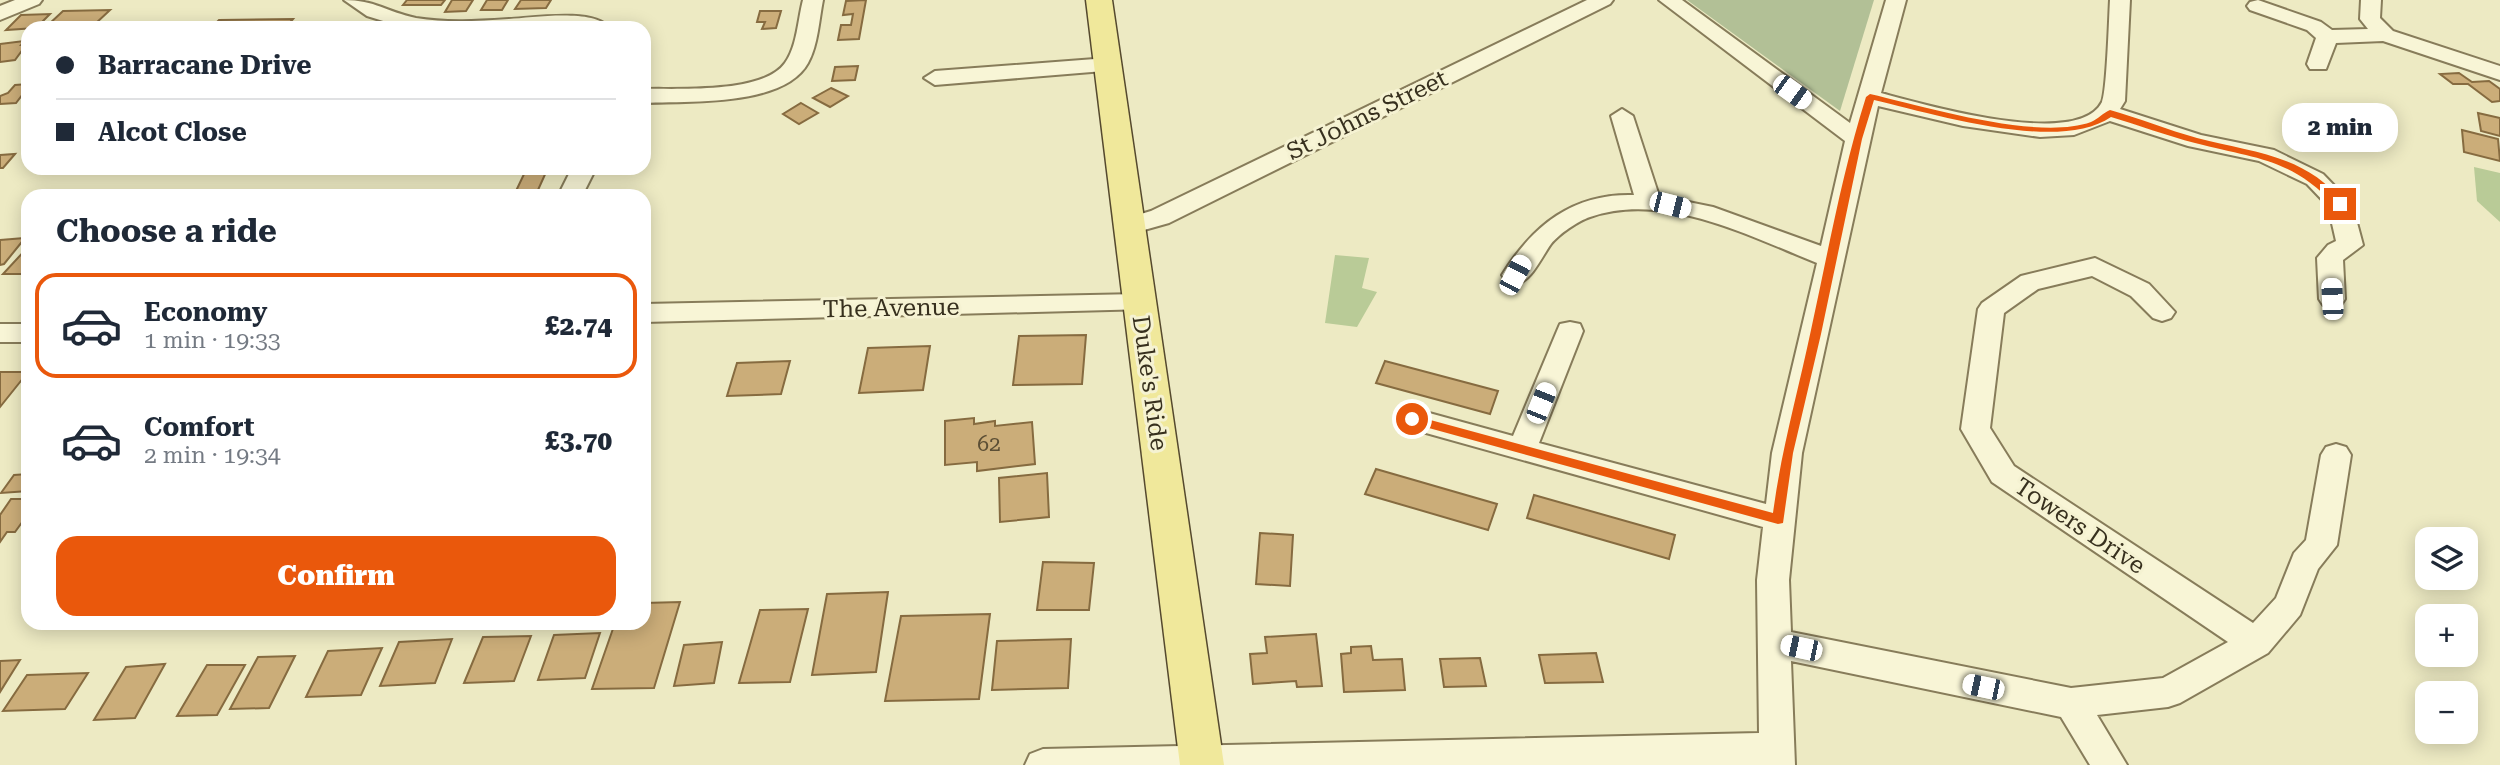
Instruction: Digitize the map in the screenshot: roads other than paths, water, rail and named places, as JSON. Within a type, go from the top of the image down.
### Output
[{"type":"main road","name":"Duke's Ride","points":[[1102,0],[1139,303],[1202,762]]},
{"type":"street","points":[[0,14],[32,0]]},
{"type":"street","points":[[354,0],[370,12],[403,21]]},
{"type":"street","points":[[651,96],[753,89],[781,78],[796,64],[813,0]]},
{"type":"street","name":"St Johns Street","points":[[1130,226],[1160,217],[1602,0]]},
{"type":"street","points":[[1670,0],[1857,139]]},
{"type":"street","points":[[1043,765],[1777,757],[1773,580],[1787,453],[1833,260],[1857,139],[1896,0]]},
{"type":"street","points":[[1870,97],[1951,116],[2045,131],[2095,124],[2110,113],[2116,84],[2120,0]]},
{"type":"street","points":[[2371,0],[2370,19],[2386,35]]},
{"type":"street","points":[[2257,6],[2314,26],[2327,37],[2386,35],[2500,73]]},
{"type":"street","points":[[2318,64],[2327,37]]},
{"type":"street","points":[[936,78],[1108,65]]},
{"type":"street","points":[[2110,113],[2196,141],[2266,155],[2315,179],[2340,204],[2350,245],[2330,258],[2332,299]]},
{"type":"street","points":[[1622,116],[1648,200]]},
{"type":"street","points":[[1515,275],[1544,232],[1574,212],[1609,201],[1648,200],[1752,229],[1833,260]]},
{"type":"street","name":"Towers Drive","points":[[2162,312],[2140,289],[2095,267],[2030,282],[1991,309],[1975,429],[2003,474],[2256,643]]},
{"type":"street","name":"The Avenue","points":[[651,313],[1139,303]]},
{"type":"street","points":[[1521,451],[1570,331]]},
{"type":"street","points":[[0,333],[21,333]]},
{"type":"street","points":[[1412,419],[1521,451],[1778,519]]},
{"type":"street","points":[[1774,643],[2035,698],[2071,703],[2168,692],[2256,643],[2289,605],[2305,562],[2321,545],[2336,455]]},
{"type":"street","points":[[2071,703],[2109,765]]}]
